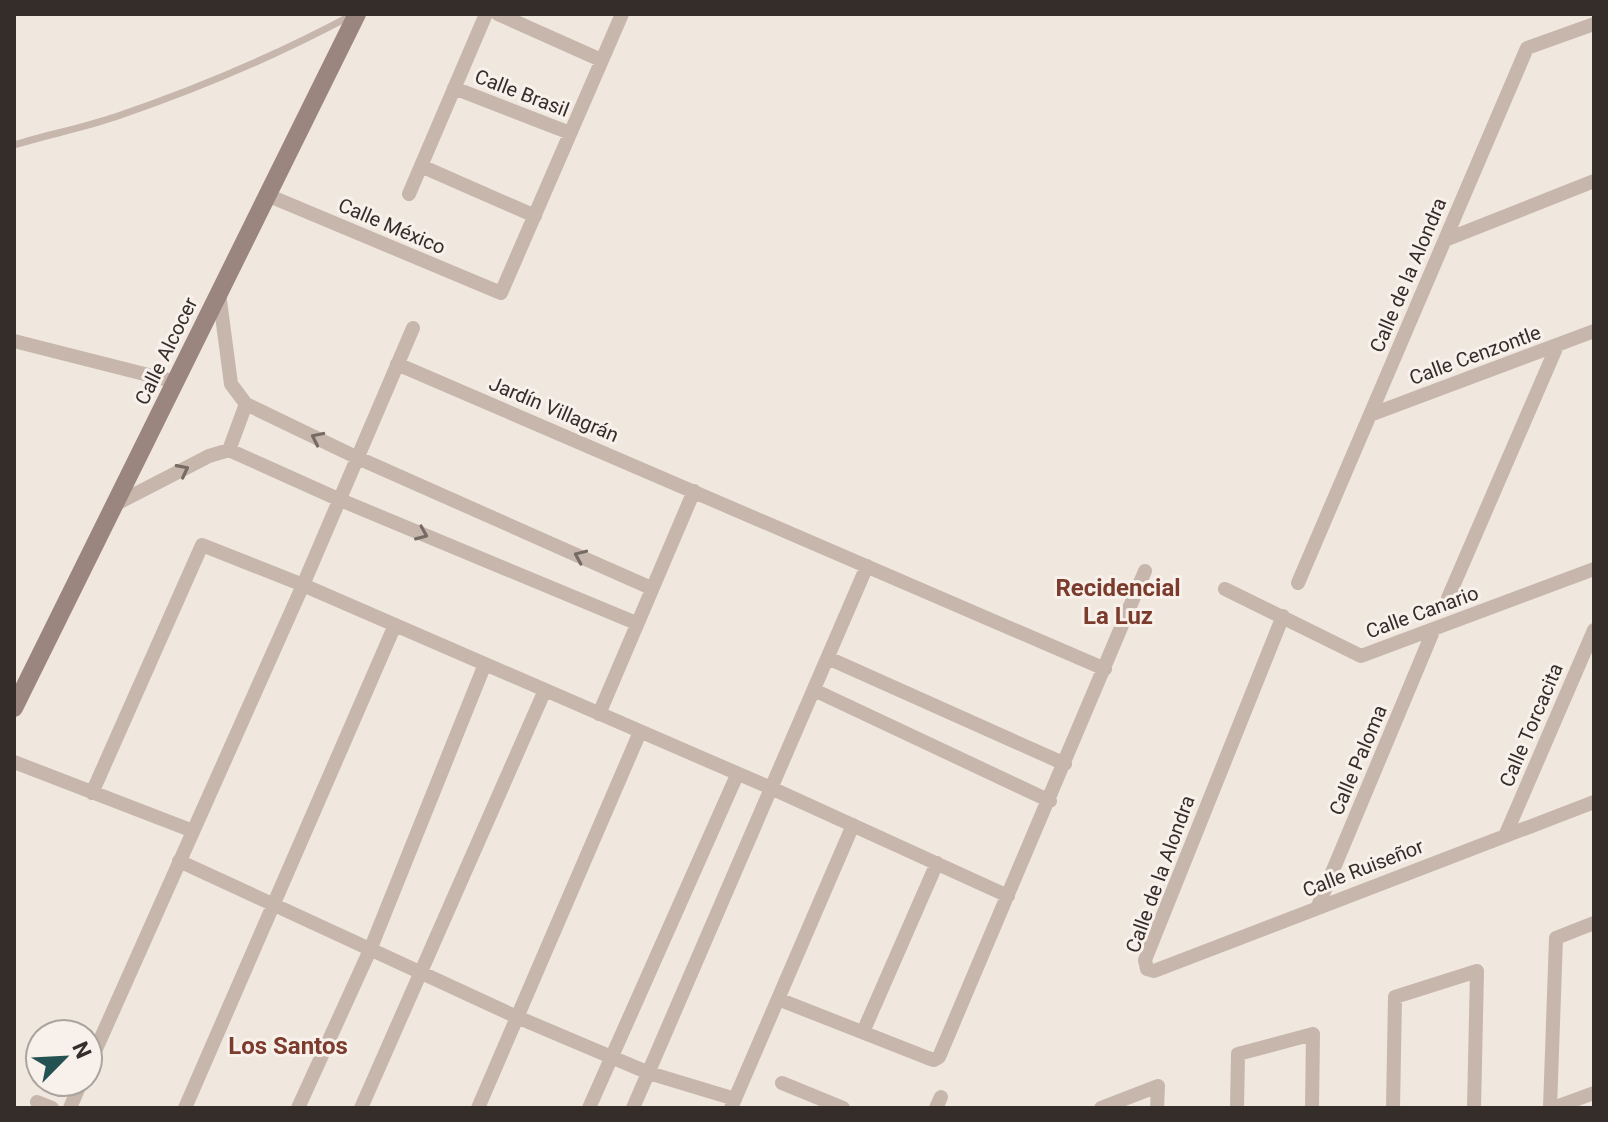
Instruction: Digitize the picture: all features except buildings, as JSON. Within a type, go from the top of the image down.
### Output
[{"type":"street","name":"Calle Alcocer","points":[[14,708],[356,14]]},
{"type":"street","points":[[454,88],[486,14]]},
{"type":"street","points":[[498,14],[601,60]]},
{"type":"street","points":[[570,133],[622,14]]},
{"type":"street","name":"Calle de la Alondra","points":[[1298,583],[1527,48],[1594,24]]},
{"type":"street","name":"Calle Brasil","points":[[409,194],[454,88],[570,133],[501,293]]},
{"type":"street","points":[[421,166],[535,216]]},
{"type":"street","points":[[1445,240],[1594,181]]},
{"type":"street","name":"Calle México","points":[[267,195],[501,293]]},
{"type":"street","points":[[219,293],[231,384],[246,404],[358,458],[651,588]]},
{"type":"street","points":[[104,1031],[303,585],[413,328]]},
{"type":"street","name":"Calle Cenzontle","points":[[1370,415],[1594,331]]},
{"type":"street","points":[[14,341],[176,382]]},
{"type":"street","points":[[1448,598],[1557,346]]},
{"type":"street","name":"Jardín Villagrán","points":[[397,364],[1105,669]]},
{"type":"street","points":[[229,450],[246,404]]},
{"type":"street","points":[[114,505],[209,456],[229,450],[338,499],[636,623]]},
{"type":"street","points":[[599,714],[694,491]]},
{"type":"street","points":[[92,793],[202,545],[303,585],[771,788],[1008,896]]},
{"type":"street","points":[[633,1108],[867,566]]},
{"type":"street","name":"Calle Canario","points":[[1225,589],[1361,656],[1594,569]]},
{"type":"street","points":[[778,999],[928,1058],[934,1060],[939,1057],[1145,571]]},
{"type":"street","name":"Calle de la Alondra","points":[[1147,969],[1145,960],[1283,616]]},
{"type":"street","points":[[185,1108],[395,625]]},
{"type":"street","name":"Calle Paloma","points":[[1318,906],[1434,629]]},
{"type":"street","name":"Calle Torcacita","points":[[1505,836],[1594,630]]},
{"type":"street","points":[[828,658],[1065,764]]},
{"type":"street","points":[[298,1108],[370,950],[485,664]]},
{"type":"street","points":[[361,1108],[545,690]]},
{"type":"street","points":[[814,690],[1050,801]]},
{"type":"street","points":[[478,1108],[640,732]]},
{"type":"street","points":[[14,762],[193,831]]},
{"type":"street","points":[[589,1108],[737,775]]},
{"type":"street","name":"Calle Ruiseñor","points":[[1147,969],[1154,971],[1594,802]]},
{"type":"street","points":[[179,861],[517,1017],[649,1073],[733,1103],[853,825]]},
{"type":"street","points":[[863,1032],[937,863]]},
{"type":"street","points":[[1594,923],[1556,938],[1552,1108],[1594,1093]]},
{"type":"street","points":[[1393,1108],[1395,997],[1477,971],[1474,1108]]},
{"type":"street","points":[[1237,1108],[1238,1054],[1313,1034],[1312,1108]]},
{"type":"street","points":[[782,1083],[818,1103],[843,1108]]},
{"type":"street","points":[[1101,1108],[1158,1086],[1157,1108]]},
{"type":"street","points":[[37,1102],[52,1108]]},
{"type":"lane","points":[[17,142],[112,118],[211,83],[272,57],[356,14]]},
{"type":"district","name":"Recidencial La Luz","points":[[1118,602]]},
{"type":"district","name":"Los Santos","points":[[288,1046]]}]
